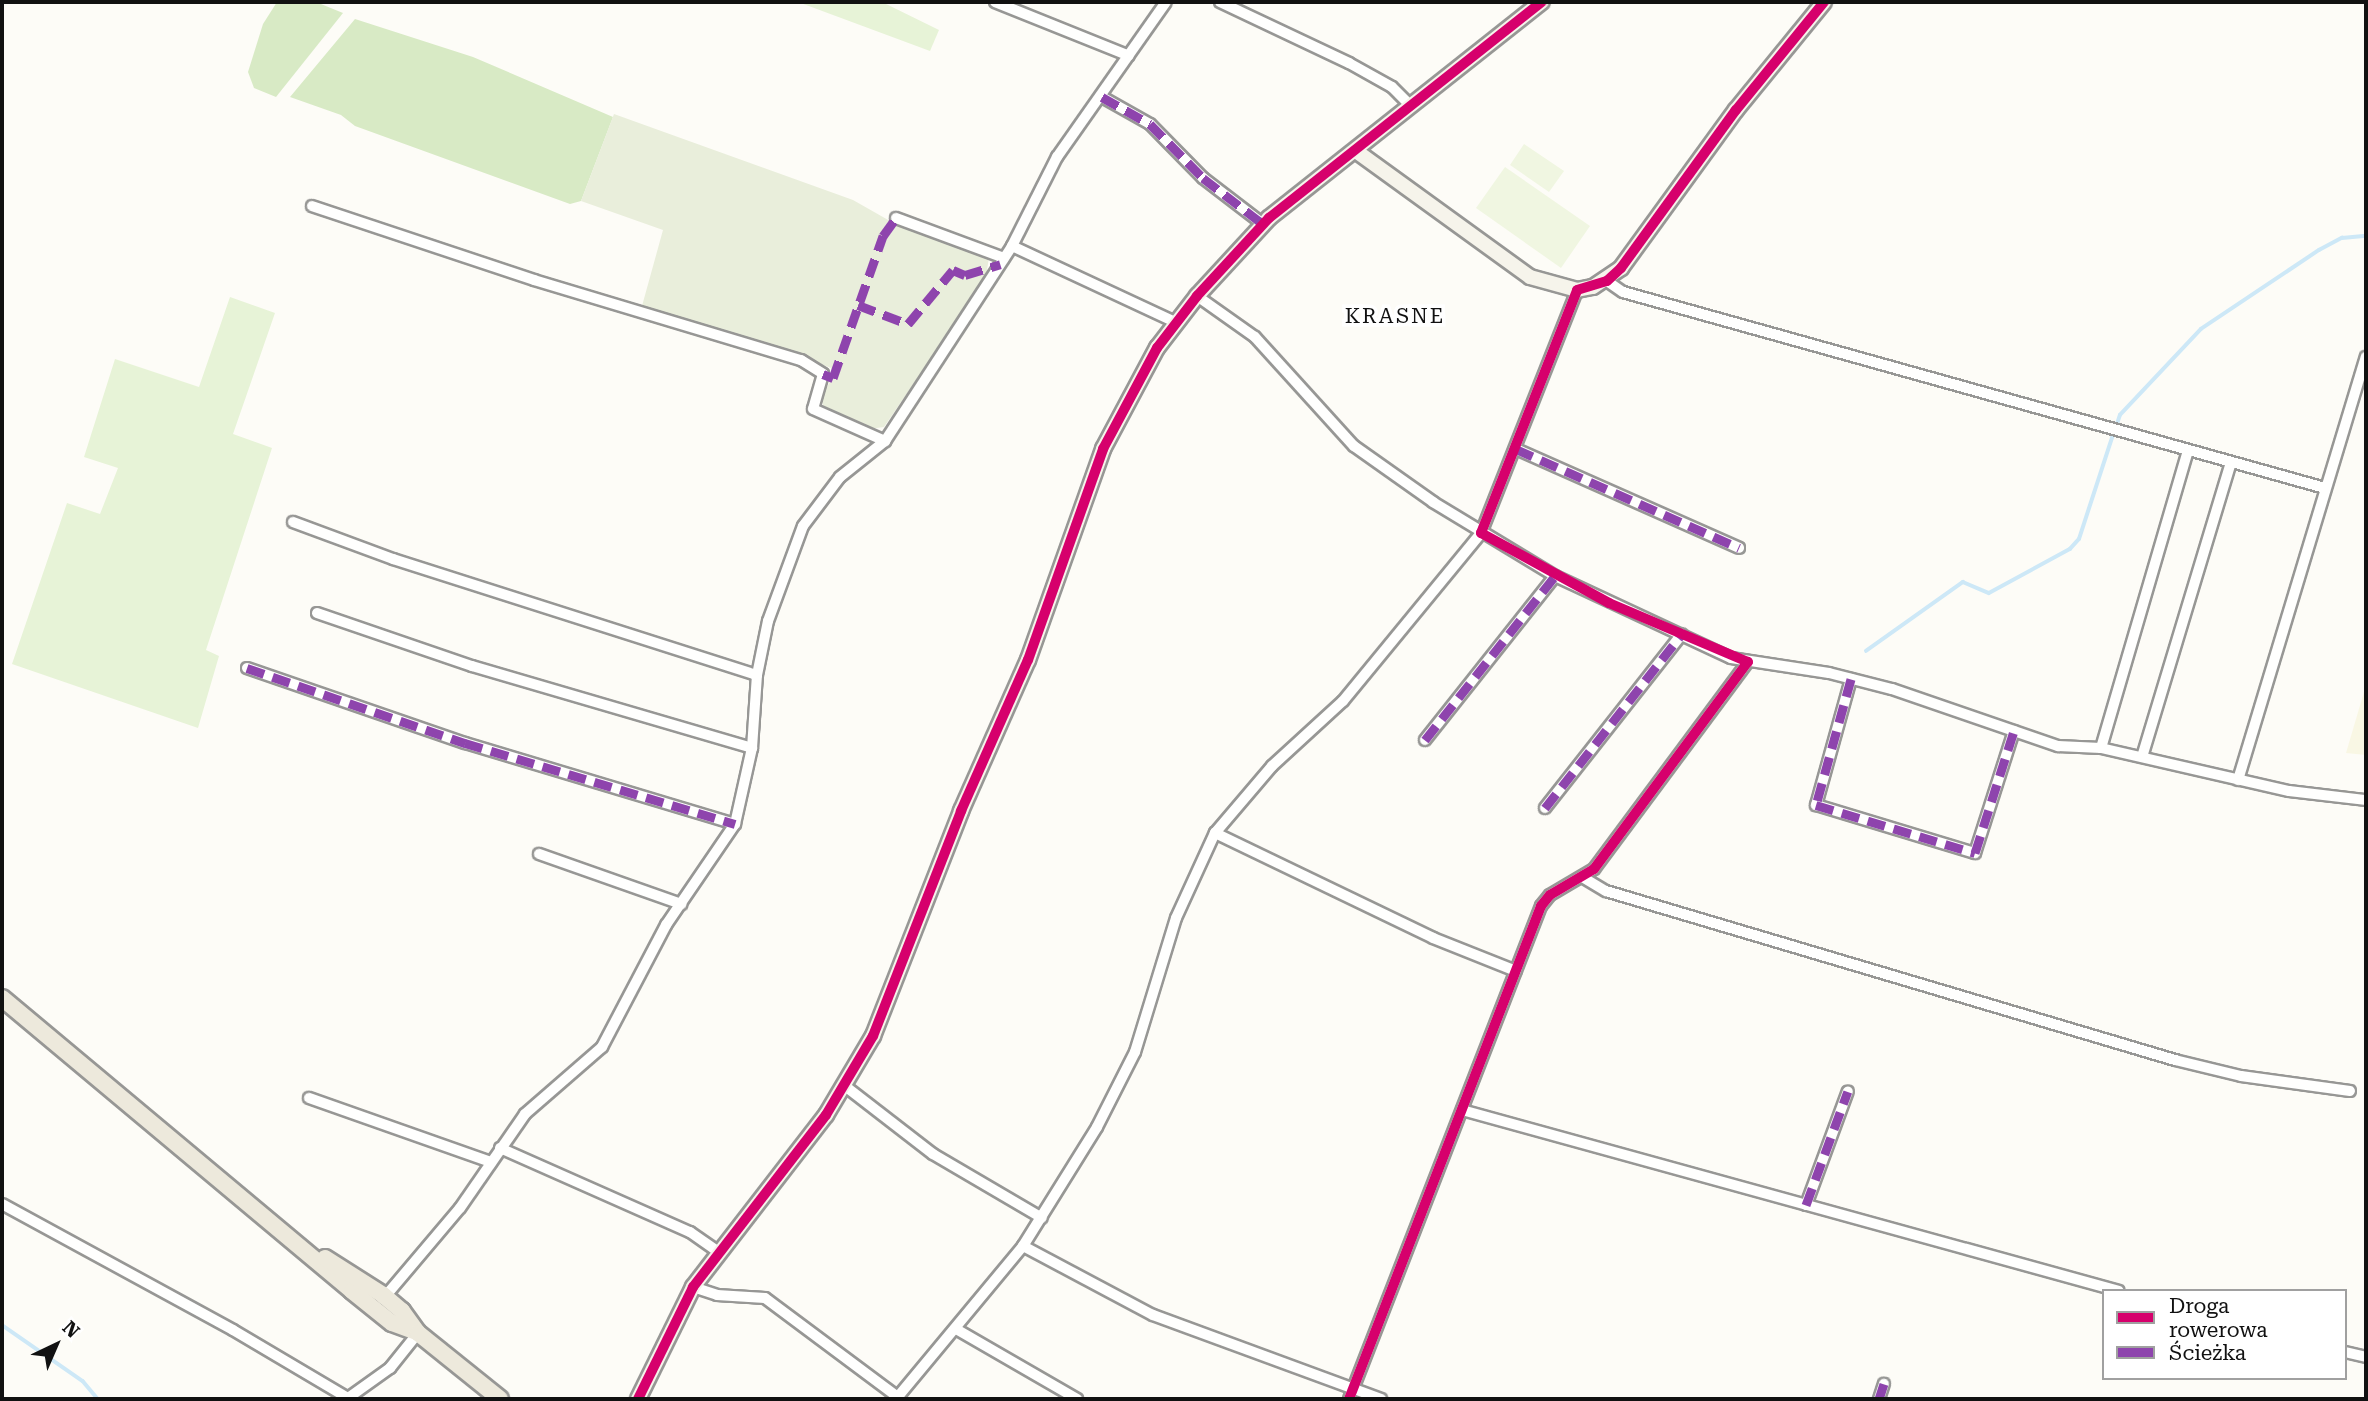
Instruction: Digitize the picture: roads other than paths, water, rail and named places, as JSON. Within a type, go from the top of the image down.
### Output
[{"type":"main road","points":[[2,998],[60,1049],[307,1249],[352,1291],[386,1318],[417,1332]]},
{"type":"main road","points":[[2,1012],[60,1049]]},
{"type":"main road","points":[[307,1249],[359,1276],[383,1295],[417,1332],[500,1399]]},
{"type":"street","points":[[995,2],[1129,56]]},
{"type":"street","points":[[386,1318],[383,1295],[452,1219],[525,1114],[602,1047],[681,904],[734,824],[752,748],[757,675],[778,585],[803,526],[840,477],[885,441],[1012,246],[1057,157],[1102,97],[1166,2]]},
{"type":"street","points":[[1220,2],[1349,62],[1392,87],[1411,107]]},
{"type":"street","points":[[638,1399],[693,1287],[717,1251],[845,1086],[884,1012],[961,811],[1028,660],[1103,449],[1175,322],[1263,224],[1542,2]]},
{"type":"street","points":[[1356,151],[1530,277],[1577,290],[1607,281],[1824,2]]},
{"type":"street","points":[[1102,97],[1150,124],[1203,178],[1263,224]]},
{"type":"street","points":[[312,206],[534,280],[801,360],[823,374],[813,409],[885,441]]},
{"type":"street","points":[[895,218],[1004,258]]},
{"type":"street","points":[[1012,246],[1175,322]]},
{"type":"street","points":[[1607,281],[1623,292],[2325,488]]},
{"type":"street","points":[[693,1287],[717,1295],[765,1298],[897,1398],[1023,1246],[1097,1127],[1135,1052],[1176,918],[1215,833],[1272,766],[1343,701],[1481,533],[1577,290]]},
{"type":"street","points":[[1197,296],[1255,337],[1354,446],[1481,533],[1555,576],[1682,634],[1748,662],[1851,679],[1938,703],[2057,746],[2101,748],[2238,780],[2366,800]]},
{"type":"street","points":[[2238,780],[2366,356]]},
{"type":"street","points":[[1516,449],[1739,548]]},
{"type":"street","points":[[2101,748],[2188,450]]},
{"type":"street","points":[[2142,757],[2231,462]]},
{"type":"street","points":[[293,522],[393,559],[757,675]]},
{"type":"street","points":[[1425,740],[1555,576]]},
{"type":"street","points":[[317,613],[472,666],[752,748]]},
{"type":"street","points":[[1545,808],[1682,634]]},
{"type":"street","points":[[1351,1394],[1541,906],[1561,887],[1584,878],[1738,681],[1748,662]]},
{"type":"street","points":[[247,668],[465,743],[734,824]]},
{"type":"street","points":[[1851,679],[1816,805],[1975,853],[2014,731]]},
{"type":"street","points":[[1215,833],[1433,938],[1516,971]]},
{"type":"street","points":[[539,854],[681,904]]},
{"type":"street","points":[[1584,878],[1606,891],[2130,1048],[2241,1076],[2350,1091]]},
{"type":"street","points":[[845,1086],[915,1142],[1042,1218]]},
{"type":"street","points":[[1806,1205],[1848,1091]]},
{"type":"street","points":[[309,1098],[491,1162]]},
{"type":"street","points":[[1462,1110],[2112,1289]]},
{"type":"street","points":[[500,1148],[690,1232],[717,1251]]},
{"type":"street","points":[[2,1205],[233,1330],[348,1399],[390,1368],[417,1332]]},
{"type":"street","points":[[1023,1246],[1153,1315],[1351,1394],[1381,1399]]},
{"type":"street","points":[[352,1291],[383,1295]]},
{"type":"street","points":[[956,1329],[1077,1399]]},
{"type":"street","points":[[2347,1352],[2366,1357]]},
{"type":"street","points":[[1879,1399],[1884,1384]]},
{"type":"waterway","points":[[2117,424],[2120,415],[2201,329],[2319,250],[2342,238],[2366,236]]},
{"type":"waterway","points":[[1866,651],[1963,582],[1989,593],[2070,549],[2079,539],[2113,435]]},
{"type":"waterway","points":[[2,1325],[83,1381],[98,1399]]},
{"type":"district","name":"KRASNE","points":[[1395,316]]}]
